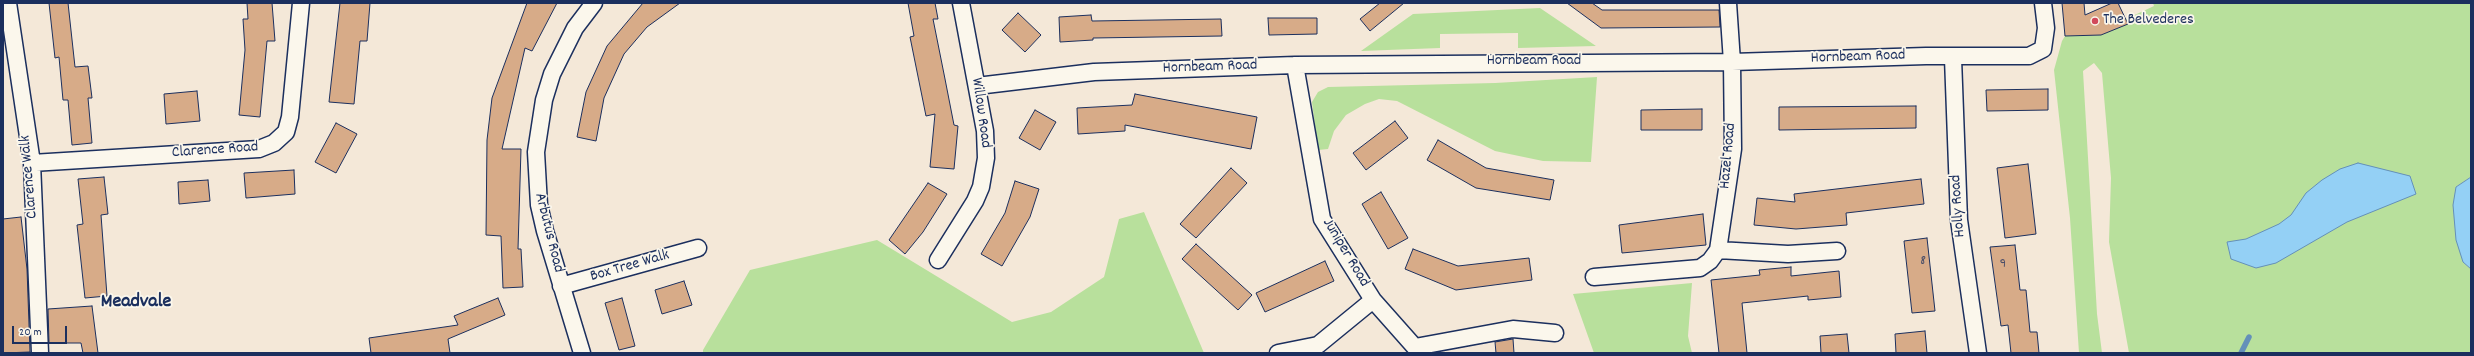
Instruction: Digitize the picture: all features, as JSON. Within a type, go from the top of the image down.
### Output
[{"type":"street","name":"Clarence Walk","points":[[8,3],[32,163],[40,353]]},
{"type":"street","name":"Clarence Road","points":[[32,163],[260,149],[274,143],[286,132],[290,117],[301,3]]},
{"type":"street","name":"Arbutus Road","points":[[582,353],[561,286],[539,205],[536,172],[538,126],[550,81],[563,50],[575,28],[594,3]]},
{"type":"street","name":"Willow Road","points":[[938,260],[975,201],[985,172],[987,144],[961,3]]},
{"type":"street","name":"Hazel Road","points":[[1718,250],[1733,149],[1732,62],[1728,3]]},
{"type":"street","name":"Hornbeam Road","points":[[977,86],[1094,72],[1296,65],[1732,62],[1926,56],[1952,58],[2029,56],[2043,49],[2046,28],[2044,3]]},
{"type":"street","name":"Holly Road","points":[[1952,58],[1959,220],[1978,353]]},
{"type":"street","name":"Juniper Road","points":[[1296,65],[1322,219],[1373,300],[1417,350]]},
{"type":"street","name":"Box Tree Walk","points":[[561,286],[698,248]]},
{"type":"street","points":[[1594,277],[1700,268],[1710,261],[1718,250],[1788,254],[1837,251]]},
{"type":"street","points":[[1278,353],[1318,345],[1373,300]]},
{"type":"street","points":[[1417,350],[1513,329],[1555,332]]},
{"type":"green space","points":[[2153,3],[2471,3],[2471,177],[2456,187],[2463,262],[2471,269],[2471,353],[2129,353],[2109,242],[2111,178],[2102,73],[2094,63],[2083,71],[2097,314],[2102,353],[2079,353],[2070,218],[2054,70],[2062,41],[2065,36],[2101,35],[2128,24],[2126,19],[2154,6]]},
{"type":"green space","points":[[1540,8],[1596,46],[1518,48],[1518,33],[1440,34],[1440,48],[1361,51],[1413,14]]},
{"type":"green space","points":[[1597,77],[1591,162],[1543,161],[1495,151],[1397,101],[1379,99],[1365,104],[1346,115],[1334,131],[1328,149],[1318,150],[1312,102],[1318,92],[1328,87],[1495,83]]},
{"type":"green space","points":[[1144,212],[1204,353],[703,353],[703,350],[750,270],[877,240],[1012,322],[1051,312],[1104,277],[1119,219]]},
{"type":"green space","points":[[1692,283],[1688,336],[1692,353],[1594,353],[1573,294]]},
{"type":"water","points":[[2358,163],[2410,176],[2416,194],[2347,222],[2276,263],[2256,268],[2231,259],[2227,242],[2246,239],[2279,224],[2291,215],[2306,193],[2322,180],[2340,169]]},
{"type":"water","points":[[2471,177],[2471,269],[2463,262],[2456,240],[2453,205],[2456,187]]},
{"type":"building","points":[[49,3],[68,3],[75,67],[88,66],[92,98],[88,98],[92,143],[72,145],[68,100],[63,100],[59,57],[55,58]]},
{"type":"building","points":[[247,3],[272,3],[275,41],[267,41],[260,117],[239,115],[245,50],[243,19],[248,19]]},
{"type":"building","points":[[340,3],[370,3],[367,41],[360,41],[354,104],[329,102]]},
{"type":"building","points":[[527,3],[557,3],[532,51],[525,48],[502,149],[521,149],[518,249],[521,249],[523,287],[503,288],[501,236],[486,235],[487,140],[492,98]]},
{"type":"building","points":[[643,3],[680,3],[647,27],[624,54],[604,98],[596,141],[577,137],[586,92],[607,46]]},
{"type":"building","points":[[908,3],[935,3],[938,19],[933,19],[954,125],[958,126],[954,169],[930,167],[935,114],[926,116],[910,37],[914,36]]},
{"type":"building","points":[[1380,3],[1404,3],[1370,31],[1360,19]]},
{"type":"building","points":[[1567,3],[1592,3],[1602,10],[1719,10],[1720,27],[1601,28]]},
{"type":"building","name":"The Belvederes","points":[[2062,3],[2084,3],[2085,15],[2112,3],[2118,3],[2128,24],[2101,35],[2065,36]]},
{"type":"building","points":[[1018,13],[1041,35],[1025,52],[1002,30]]},
{"type":"building","points":[[1091,15],[1092,21],[1221,19],[1222,36],[1093,38],[1093,40],[1060,42],[1059,17]]},
{"type":"building","points":[[1268,18],[1317,18],[1317,34],[1269,35]]},
{"type":"building","points":[[2048,89],[2048,110],[1987,111],[1986,90]]},
{"type":"building","points":[[197,91],[200,121],[166,124],[164,94]]},
{"type":"building","points":[[1135,94],[1257,117],[1251,149],[1125,125],[1125,131],[1078,134],[1077,108],[1132,105]]},
{"type":"building","points":[[1916,106],[1916,128],[1779,130],[1779,107]]},
{"type":"building","points":[[1702,109],[1702,130],[1641,130],[1641,110]]},
{"type":"building","points":[[1035,110],[1056,122],[1040,150],[1019,138]]},
{"type":"building","points":[[1395,121],[1408,138],[1366,170],[1353,153]]},
{"type":"building","points":[[336,123],[357,134],[336,173],[315,162]]},
{"type":"building","points":[[1438,140],[1486,168],[1554,180],[1550,200],[1476,188],[1427,160]]},
{"type":"building","points":[[2028,164],[2036,234],[2005,238],[1997,168]]},
{"type":"building","points":[[1231,168],[1247,183],[1196,238],[1180,224]]},
{"type":"building","points":[[294,170],[295,194],[246,198],[244,173]]},
{"type":"building","points":[[104,177],[108,214],[101,215],[107,296],[85,298],[77,225],[83,224],[78,179]]},
{"type":"building","points":[[1921,179],[1924,204],[1846,213],[1847,225],[1796,229],[1754,225],[1757,198],[1795,202],[1794,194]]},
{"type":"building","points":[[208,180],[210,201],[179,204],[178,182]]},
{"type":"building","points":[[1015,181],[1039,189],[1030,217],[1002,266],[981,254],[1005,213]]},
{"type":"building","points":[[928,183],[947,194],[923,232],[905,254],[889,240]]},
{"type":"building","points":[[1381,192],[1408,238],[1388,249],[1362,204]]},
{"type":"building","points":[[1703,214],[1706,245],[1622,253],[1619,225]]},
{"type":"building","points":[[21,217],[27,269],[30,352],[3,353],[3,219]]},
{"type":"building","points":[[1927,238],[1935,311],[1912,313],[1904,241]]},
{"type":"building","points":[[1196,244],[1252,295],[1238,310],[1182,259]]},
{"type":"building","points":[[2015,245],[2020,290],[2026,290],[2030,332],[2037,332],[2039,353],[2011,353],[2008,325],[2001,326],[1990,247]]},
{"type":"building","points":[[1413,249],[1458,266],[1529,258],[1532,280],[1456,290],[1405,269]]},
{"type":"building","points":[[1325,261],[1334,281],[1265,312],[1256,293]]},
{"type":"building","points":[[1791,267],[1791,276],[1839,271],[1841,297],[1808,300],[1808,296],[1742,303],[1747,353],[1719,353],[1711,280],[1760,275],[1759,270]]},
{"type":"building","points":[[684,281],[692,305],[662,314],[655,290]]},
{"type":"building","points":[[498,298],[505,315],[448,339],[450,353],[371,353],[369,338],[458,325],[454,316]]},
{"type":"building","points":[[622,298],[635,346],[619,350],[605,303]]},
{"type":"building","points":[[92,306],[98,353],[83,353],[81,343],[49,343],[48,309]]},
{"type":"building","points":[[1925,331],[1927,353],[1896,353],[1895,334]]},
{"type":"building","points":[[1847,334],[1849,353],[1821,353],[1820,336]]},
{"type":"building","points":[[1513,339],[1514,353],[1496,353],[1495,342]]},
{"type":"waterway","points":[[2241,353],[2249,337]]},
{"type":"place","name":"The Belvederes","points":[[2095,21]]},
{"type":"district","name":"Meadvale","points":[[136,303]]}]
